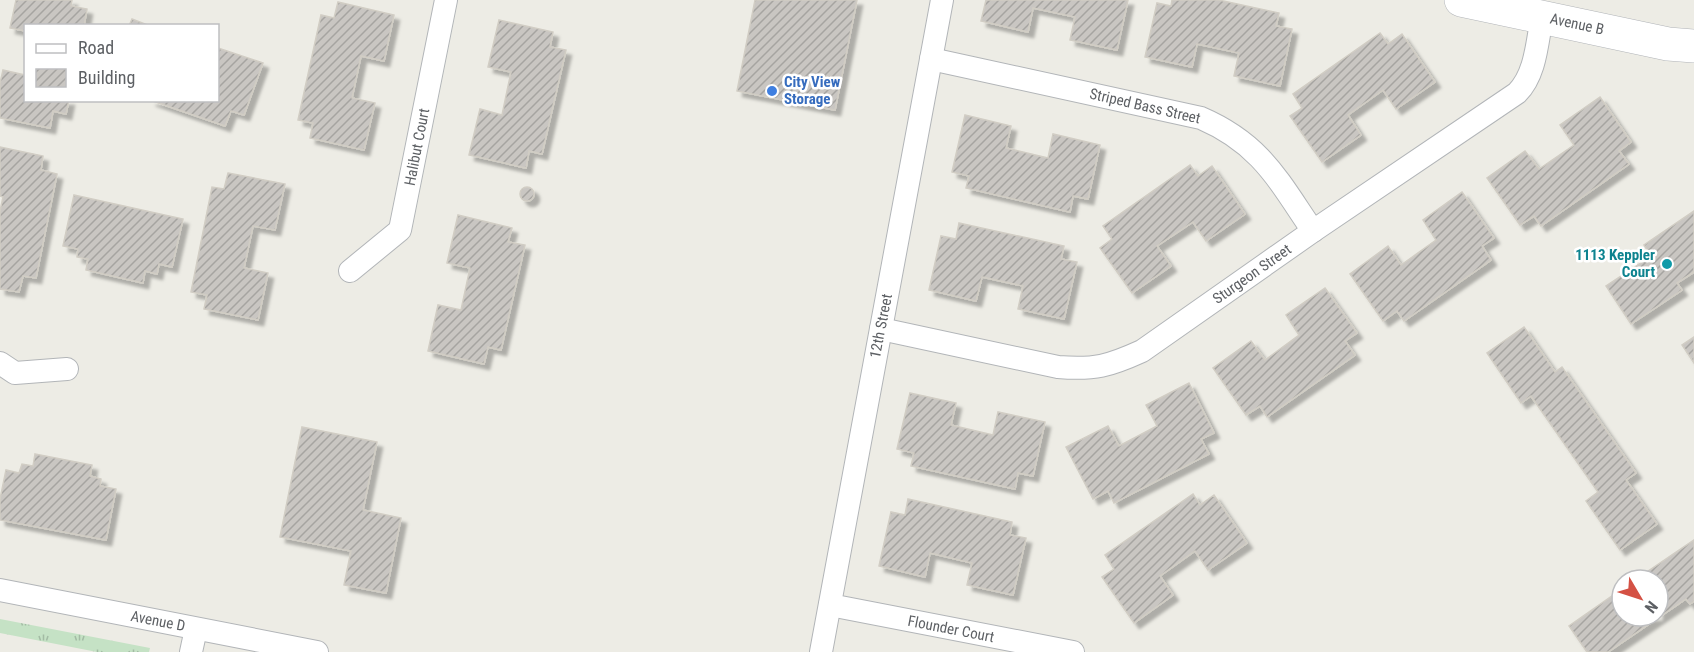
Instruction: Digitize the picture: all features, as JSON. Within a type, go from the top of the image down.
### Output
[{"type":"street","name":"Halibut Court","points":[[350,271],[400,230],[446,0]]},
{"type":"street","name":"12th Street","points":[[821,652],[942,0]]},
{"type":"street","name":"Avenue B","points":[[1461,0],[1668,44],[1694,46]]},
{"type":"street","name":"Sturgeon Street","points":[[881,329],[1058,367],[1079,369],[1101,368],[1142,351],[1313,231],[1517,93],[1528,77],[1542,17]]},
{"type":"street","name":"Striped Bass Street","points":[[931,59],[1201,118],[1215,124],[1245,143],[1259,156],[1313,231]]},
{"type":"street","points":[[0,363],[15,373],[67,369]]},
{"type":"street","name":"Avenue D","points":[[0,590],[317,652]]},
{"type":"street","name":"Flounder Court","points":[[830,605],[1073,652]]},
{"type":"street","points":[[191,652],[196,628]]},
{"type":"green space","points":[[0,619],[150,648],[149,652],[97,652],[0,633]]},
{"type":"building","points":[[16,0],[72,0],[71,6],[87,9],[84,24],[24,24],[24,31],[10,28]]},
{"type":"building","points":[[755,0],[857,0],[835,110],[737,91]]},
{"type":"building","points":[[986,0],[1128,0],[1117,50],[1070,40],[1075,17],[1033,8],[1028,32],[981,21]]},
{"type":"building","points":[[1172,0],[1219,0],[1279,13],[1276,26],[1292,29],[1280,86],[1234,76],[1239,53],[1197,44],[1192,67],[1145,57],[1157,3],[1171,6]]},
{"type":"building","points":[[338,2],[394,15],[384,61],[361,56],[352,98],[375,103],[364,150],[310,138],[313,123],[298,120],[321,15],[334,18]]},
{"type":"building","points":[[132,19],[145,24],[130,24]]},
{"type":"building","points":[[499,20],[553,32],[550,47],[566,50],[542,154],[529,151],[526,168],[469,155],[480,109],[502,115],[511,72],[488,67]]},
{"type":"building","points":[[1380,33],[1388,44],[1402,34],[1435,82],[1396,109],[1383,90],[1348,115],[1361,135],[1322,162],[1290,116],[1302,108],[1293,94]]},
{"type":"building","points":[[219,48],[263,63],[244,115],[231,111],[225,126],[156,102],[219,102]]},
{"type":"building","points":[[3,70],[24,75],[24,102],[69,102],[66,114],[53,111],[50,128],[0,118],[0,83]]},
{"type":"building","points":[[1600,97],[1631,142],[1619,151],[1629,164],[1541,226],[1534,216],[1520,225],[1487,178],[1525,151],[1539,169],[1574,145],[1560,125]]},
{"type":"building","points":[[965,115],[1011,126],[1006,148],[1048,158],[1053,134],[1100,145],[1088,199],[1073,196],[1070,212],[966,188],[969,176],[952,172]]},
{"type":"building","points":[[0,147],[43,156],[41,170],[57,174],[36,278],[23,276],[19,292],[0,289],[0,211],[3,197],[0,196]]},
{"type":"building","points":[[1190,165],[1198,176],[1212,166],[1245,214],[1206,241],[1193,222],[1157,246],[1171,266],[1132,293],[1100,248],[1112,239],[1103,226]]},
{"type":"building","points":[[228,173],[285,184],[275,230],[253,226],[244,268],[268,273],[258,320],[204,309],[207,295],[191,292],[212,187],[224,189]]},
{"type":"building","points":[[524,187],[530,187],[534,194],[530,201],[524,201],[520,197],[520,191]]},
{"type":"building","points":[[1462,192],[1494,238],[1482,246],[1491,260],[1404,321],[1397,311],[1383,321],[1350,274],[1388,246],[1401,265],[1436,240],[1423,220]]},
{"type":"building","points":[[74,195],[183,219],[172,267],[159,264],[157,274],[145,271],[143,283],[86,270],[88,259],[77,257],[78,249],[63,246]]},
{"type":"building","name":"1113 Keppler Court","points":[[1694,211],[1694,272],[1677,283],[1682,290],[1631,324],[1606,286],[1651,256],[1644,245]]},
{"type":"building","points":[[458,215],[512,228],[508,242],[525,245],[501,350],[488,347],[484,364],[428,351],[438,305],[461,310],[470,268],[447,263]]},
{"type":"building","points":[[959,223],[1064,246],[1061,259],[1077,262],[1064,319],[1018,309],[1023,286],[982,277],[976,301],[929,290],[941,236],[956,239]]},
{"type":"building","points":[[1325,288],[1357,333],[1345,341],[1355,355],[1267,417],[1260,406],[1246,415],[1213,368],[1251,341],[1265,360],[1299,335],[1286,315]]},
{"type":"building","points":[[1524,327],[1555,372],[1562,367],[1636,473],[1626,480],[1657,524],[1620,550],[1586,501],[1598,492],[1531,396],[1521,403],[1487,353]]},
{"type":"building","points":[[1694,337],[1694,363],[1682,345]]},
{"type":"building","points":[[1189,383],[1214,433],[1201,439],[1209,454],[1114,503],[1108,491],[1093,499],[1066,447],[1108,426],[1119,446],[1157,426],[1146,405]]},
{"type":"building","points":[[910,393],[956,403],[951,425],[993,435],[998,412],[1045,422],[1033,476],[1018,473],[1015,489],[911,466],[914,453],[897,449]]},
{"type":"building","points":[[302,427],[377,442],[363,510],[401,518],[386,593],[344,585],[351,551],[280,537]]},
{"type":"building","points":[[35,454],[92,465],[90,476],[101,479],[100,486],[116,489],[106,540],[0,520],[0,499],[6,470],[19,473],[22,464],[33,466]]},
{"type":"building","points":[[1193,494],[1200,505],[1214,495],[1247,543],[1208,570],[1195,551],[1160,576],[1173,595],[1134,623],[1102,577],[1114,569],[1105,555]]},
{"type":"building","points":[[908,499],[1012,522],[1010,535],[1026,538],[1013,595],[967,585],[972,563],[930,553],[925,577],[879,566],[891,512],[905,515]]},
{"type":"building","points":[[1694,540],[1694,601],[1690,604],[1686,599],[1670,610],[1670,568],[1653,568]]},
{"type":"building","points":[[1610,597],[1610,628],[1643,628],[1608,652],[1587,652],[1569,626]]},
{"type":"place","name":"City View Storage","points":[[772,91]]},
{"type":"place","name":"1113 Keppler Court","points":[[1667,264]]}]
